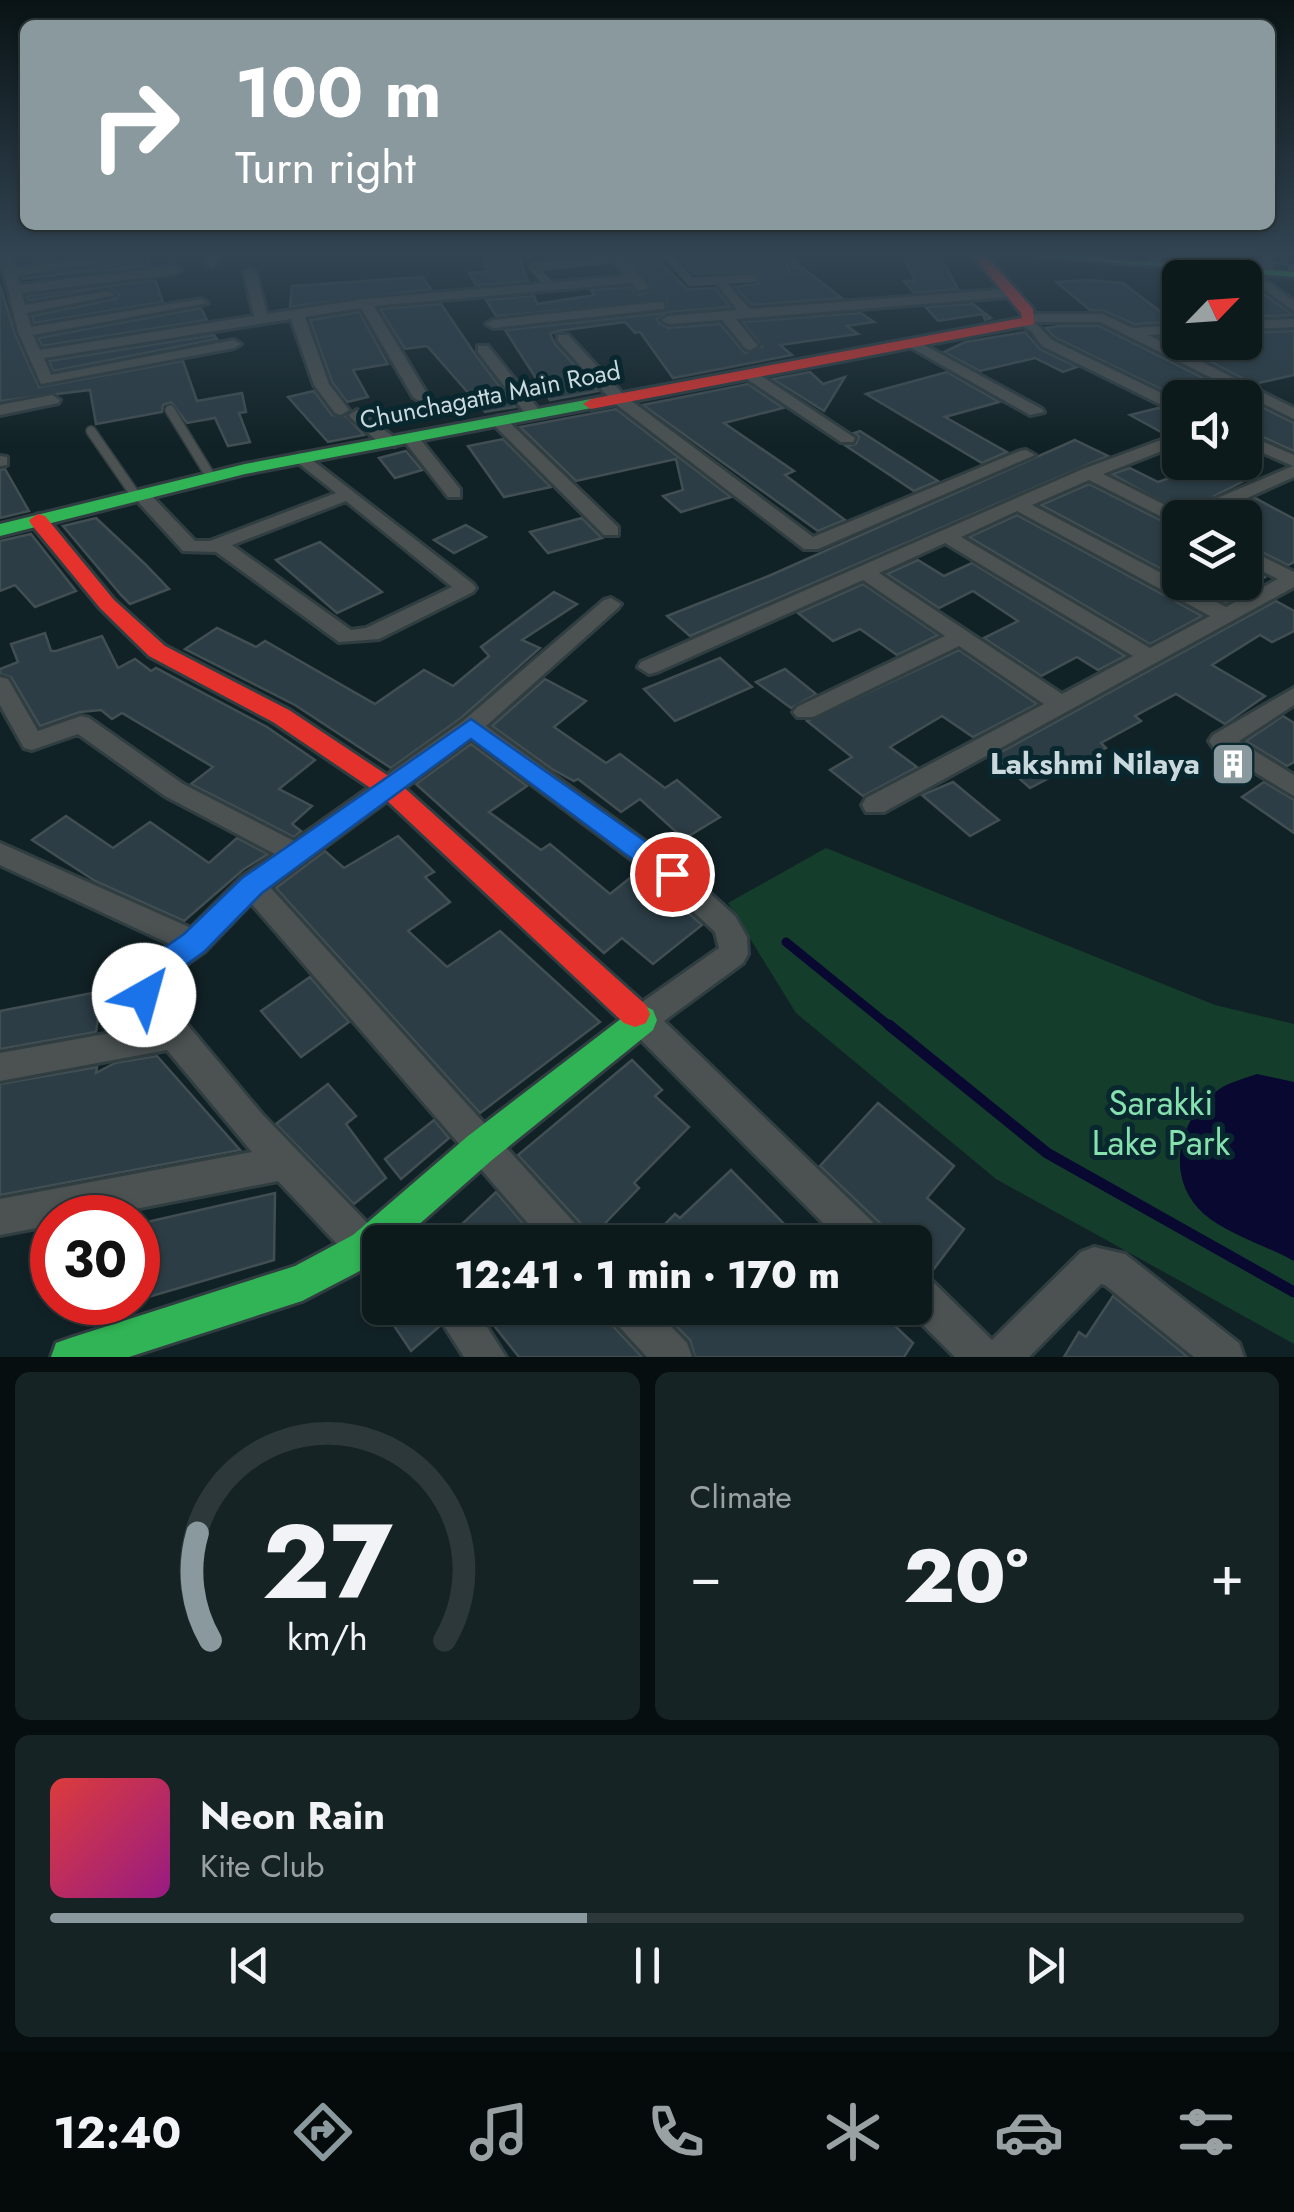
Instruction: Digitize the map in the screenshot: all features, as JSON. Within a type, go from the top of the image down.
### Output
[{"type":"main road","name":"Chunchagatta Main Road","points":[[0,530],[302,458],[1027,321]]},
{"type":"main road","points":[[38,520],[107,604],[157,651],[281,716],[390,788],[642,1020],[480,1148],[406,1225]]},
{"type":"main road","points":[[70,1357],[302,1282],[362,1250]]},
{"type":"street","points":[[0,410],[52,403],[22,319]]},
{"type":"street","points":[[25,332],[101,319]]},
{"type":"street","points":[[35,355],[241,319]]},
{"type":"street","points":[[299,319],[322,386],[349,412],[399,440],[454,492]]},
{"type":"street","points":[[375,319],[421,397]]},
{"type":"street","points":[[493,324],[536,319]]},
{"type":"street","points":[[676,319],[668,320],[680,340]]},
{"type":"street","points":[[729,319],[751,346]]},
{"type":"street","points":[[1027,321],[1057,319]]},
{"type":"street","points":[[1103,319],[1162,348]]},
{"type":"street","points":[[1027,321],[1047,343],[1162,399]]},
{"type":"street","points":[[1262,322],[1294,323]]},
{"type":"street","points":[[1130,332],[1162,329]]},
{"type":"street","points":[[563,338],[619,399],[811,544],[1026,456]]},
{"type":"street","points":[[46,381],[234,344]]},
{"type":"street","points":[[913,344],[1036,412]]},
{"type":"street","points":[[483,349],[534,414]]},
{"type":"street","points":[[1186,360],[1294,414]]},
{"type":"street","points":[[749,374],[847,438]]},
{"type":"street","points":[[498,421],[610,530]]},
{"type":"street","points":[[649,666],[1089,473],[1162,445]]},
{"type":"street","points":[[1262,447],[1294,462]]},
{"type":"street","points":[[138,495],[190,547],[220,546],[347,637],[371,634],[466,588],[302,458]]},
{"type":"street","points":[[1225,500],[1294,471]]},
{"type":"street","points":[[1089,473],[1162,511]]},
{"type":"street","points":[[213,546],[349,494]]},
{"type":"street","points":[[1018,504],[1226,616]]},
{"type":"street","points":[[948,537],[1150,658]]},
{"type":"street","points":[[1262,563],[1294,579]]},
{"type":"street","points":[[865,573],[1062,705]]},
{"type":"street","points":[[875,806],[1294,579]]},
{"type":"street","points":[[362,1244],[283,1163],[173,1036],[144,995],[144,988],[157,969],[195,943],[252,885],[471,727],[610,604]]},
{"type":"street","points":[[805,712],[960,637]]},
{"type":"street","points":[[0,684],[32,742],[82,724],[174,790],[294,852]]},
{"type":"street","points":[[1294,695],[1221,741],[1294,788]]},
{"type":"street","points":[[471,727],[672,874],[726,924],[733,937],[733,954],[642,1020],[850,1225]]},
{"type":"street","points":[[0,853],[195,943]]},
{"type":"street","points":[[252,885],[551,1225]]},
{"type":"street","points":[[0,1067],[173,1036]]},
{"type":"street","points":[[0,1218],[283,1163]]},
{"type":"street","points":[[1002,1357],[1094,1266],[1112,1268],[1225,1357]]},
{"type":"street","points":[[932,1307],[982,1357]]},
{"type":"street","points":[[464,1325],[487,1357]]},
{"type":"street","points":[[643,1325],[673,1357]]},
{"type":"lane","points":[[170,410],[211,477]]},
{"type":"lane","points":[[91,431],[138,495]]},
{"type":"green space","name":"Sarakki Lake Park","points":[[826,848],[1215,1005],[1294,1024],[1294,1344],[996,1179],[796,1013],[728,903]]},
{"type":"shaded area","points":[[1257,1074],[1294,1082],[1294,1261],[1213,1221],[1191,1199],[1183,1183],[1181,1148],[1194,1114],[1221,1088]]},
{"type":"building","points":[[0,319],[11,319],[39,387],[183,361],[197,401],[242,393],[246,412],[239,413],[250,442],[228,446],[215,418],[187,423],[171,402],[163,405],[162,412],[96,424],[90,390],[0,401]]},
{"type":"building","points":[[139,319],[207,320],[42,346],[38,338]]},
{"type":"building","points":[[363,319],[388,364],[353,370],[368,397],[347,402],[332,382],[310,320]]},
{"type":"building","points":[[386,319],[451,319],[515,407],[485,412],[427,346],[405,349]]},
{"type":"building","points":[[605,319],[657,319],[668,328],[720,324],[745,353],[762,347],[743,322],[874,322],[847,326],[858,334],[780,345],[792,355],[673,378],[640,332],[635,333],[625,322],[558,331],[550,334],[555,344],[598,391],[550,400],[505,330]]},
{"type":"building","points":[[1123,319],[1162,319],[1162,323],[1134,324]]},
{"type":"building","points":[[1099,326],[1207,380],[1162,380],[1162,390],[1054,337],[1046,328]]},
{"type":"building","points":[[1294,331],[1294,375],[1262,382],[1246,380],[1211,362],[1262,360],[1262,332]]},
{"type":"building","points":[[1025,332],[1040,349],[1077,367],[1063,372],[1035,358],[980,371],[944,352],[965,342]]},
{"type":"building","points":[[214,335],[217,339],[53,371],[49,361]]},
{"type":"building","points":[[810,372],[823,384],[845,377],[824,411],[773,379]]},
{"type":"building","points":[[947,372],[999,402],[945,417],[1007,452],[982,463],[866,394]]},
{"type":"building","points":[[748,384],[783,408],[724,423],[794,471],[785,475],[845,520],[818,531],[643,405]]},
{"type":"building","points":[[314,391],[332,415],[346,416],[364,435],[328,442],[288,397]]},
{"type":"building","points":[[1262,407],[1294,423],[1294,451],[1262,437]]},
{"type":"building","points":[[616,409],[731,497],[681,512],[663,496],[683,490],[676,459],[576,481],[520,427]]},
{"type":"building","points":[[1162,409],[1162,432],[1161,432],[1130,415]]},
{"type":"building","points":[[860,431],[938,481],[914,491],[846,446],[856,444],[859,437],[854,433]]},
{"type":"building","points":[[503,439],[551,487],[504,497],[468,446]]},
{"type":"building","points":[[1075,440],[1108,456],[690,636],[667,616],[771,575]]},
{"type":"building","points":[[406,451],[422,470],[395,478],[379,458]]},
{"type":"building","points":[[1130,468],[1158,482],[1244,481],[1214,496],[1213,500],[1162,502],[1112,474]]},
{"type":"building","points":[[5,469],[29,511],[0,518],[0,470]]},
{"type":"building","points":[[1089,484],[1162,521],[1162,569],[1041,505]]},
{"type":"building","points":[[1262,502],[1294,519],[1294,562],[1288,565],[1262,552]]},
{"type":"building","points":[[1017,515],[1162,594],[1162,600],[1173,600],[1202,616],[1150,644],[969,537]]},
{"type":"building","points":[[96,518],[169,589],[130,604],[63,526]]},
{"type":"building","points":[[582,518],[602,538],[548,553],[530,532]]},
{"type":"building","points":[[466,525],[486,537],[454,553],[434,540]]},
{"type":"building","points":[[31,534],[76,591],[35,607],[15,585],[0,591],[0,541]]},
{"type":"building","points":[[320,542],[382,592],[337,613],[276,560]]},
{"type":"building","points":[[918,560],[944,576],[972,563],[1125,656],[1098,670],[1077,657],[1041,676],[984,638],[1018,621],[973,591],[939,608],[887,574]]},
{"type":"building","points":[[863,584],[938,635],[897,655],[860,629],[833,641],[798,613]]},
{"type":"building","points":[[554,592],[577,604],[522,640],[540,648],[461,718],[391,768],[295,705],[185,649],[217,628],[256,647],[265,641],[375,704],[424,670],[453,686],[489,656],[481,647]]},
{"type":"building","points":[[1276,601],[1294,611],[1294,631],[1272,642],[1260,635],[1212,665],[1265,696],[1225,724],[1176,694],[1135,716],[1141,721],[1101,743],[1106,748],[1030,788],[994,756]]},
{"type":"building","points":[[45,633],[51,651],[102,636],[118,668],[135,659],[151,671],[156,668],[267,727],[315,760],[279,789],[312,806],[292,824],[301,831],[294,837],[191,784],[213,767],[122,713],[112,719],[101,710],[80,712],[40,726],[11,677],[0,674],[0,669],[18,662],[11,644]]},
{"type":"building","points":[[959,650],[1037,704],[973,737],[942,716],[890,747],[917,767],[863,796],[830,770],[852,757],[807,721]]},
{"type":"building","points":[[720,658],[752,687],[675,721],[644,689]]},
{"type":"building","points":[[785,669],[816,694],[791,708],[756,682]]},
{"type":"building","points":[[545,679],[586,701],[554,727],[606,763],[620,754],[665,788],[677,780],[720,817],[684,839],[640,799],[621,812],[578,779],[574,781],[552,769],[492,726]]},
{"type":"building","points":[[1283,716],[1294,723],[1294,762],[1287,766],[1246,741]]},
{"type":"building","points":[[471,744],[527,786],[489,812],[541,850],[550,844],[610,894],[640,870],[702,925],[653,964],[622,938],[604,953],[416,784]]},
{"type":"building","points":[[953,782],[999,820],[970,836],[922,795]]},
{"type":"building","points":[[1264,782],[1294,800],[1294,833],[1242,797]]},
{"type":"building","points":[[66,816],[113,848],[150,822],[209,863],[237,838],[268,854],[244,869],[184,921],[95,881],[32,840]]},
{"type":"building","points":[[398,836],[434,872],[425,877],[450,902],[408,931],[447,967],[500,931],[600,1022],[480,1113],[276,888],[325,851],[344,868]]},
{"type":"building","points":[[310,977],[349,1022],[301,1057],[261,1011]]},
{"type":"building","points":[[102,991],[96,1032],[0,1049],[0,1011]]},
{"type":"building","points":[[157,1056],[240,1150],[0,1195],[0,1084],[97,1067],[96,1073],[115,1063]]},
{"type":"building","points":[[632,1060],[662,1090],[655,1096],[689,1127],[634,1183],[639,1188],[603,1225],[582,1225],[518,1155]]},
{"type":"building","points":[[328,1084],[356,1116],[346,1124],[386,1178],[354,1204],[276,1124]]},
{"type":"building","points":[[878,1103],[954,1166],[927,1198],[964,1229],[932,1271],[932,1225],[882,1225],[820,1166]]},
{"type":"building","points":[[434,1120],[449,1138],[401,1179],[385,1159]]},
{"type":"building","points":[[731,1170],[785,1225],[664,1225],[675,1214],[680,1218]]},
{"type":"building","points":[[496,1192],[524,1225],[461,1225]]},
{"type":"building","points":[[275,1193],[274,1260],[160,1294],[160,1219]]},
{"type":"building","points":[[1113,1296],[1188,1357],[1064,1357],[1079,1332],[1086,1337]]},
{"type":"building","points":[[393,1325],[439,1325],[440,1326],[411,1351]]},
{"type":"building","points":[[494,1325],[612,1325],[642,1357],[519,1357]]},
{"type":"building","points":[[675,1325],[894,1325],[913,1343],[904,1357],[695,1357],[690,1340]]},
{"type":"waterway","points":[[786,942],[892,1028]]},
{"type":"waterway","points":[[889,1025],[1047,1153],[1294,1292]]},
{"type":"traffic: fast","points":[[0,530],[245,469],[591,404]]},
{"type":"traffic: fast","points":[[70,1357],[302,1282],[366,1248],[480,1148],[642,1020],[635,1014]]},
{"type":"traffic: jam","points":[[591,404],[1029,319]]},
{"type":"traffic: jam","points":[[38,520],[107,604],[157,651],[281,716],[390,789],[635,1014]]},
{"type":"place","name":"Lakshmi Nilaya","points":[[1233,764]]},
{"type":"route","points":[[144,995],[148,979],[157,969],[195,943],[252,885],[471,727],[672,874]]}]
